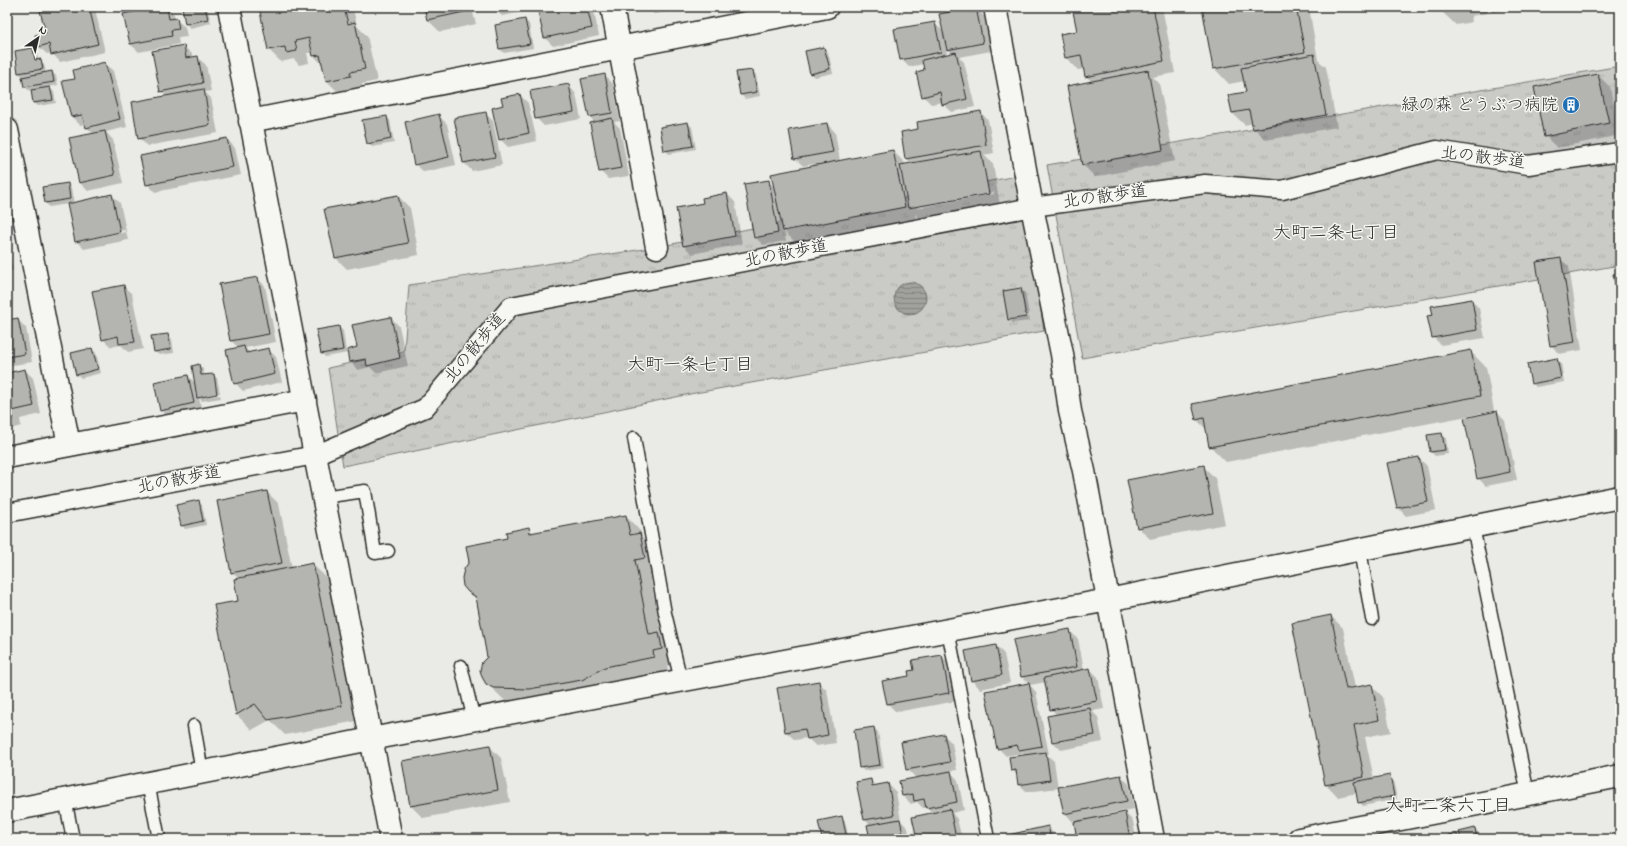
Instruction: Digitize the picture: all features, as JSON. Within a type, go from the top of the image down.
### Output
[{"type":"street","points":[[229,7],[323,497],[391,839]]},
{"type":"street","points":[[612,7],[657,247]]},
{"type":"street","points":[[250,120],[827,7]]},
{"type":"street","points":[[995,7],[1032,207],[1062,354],[1070,411],[1084,471],[1153,839]]},
{"type":"street","points":[[7,130],[69,445]]},
{"type":"street","name":"北の散歩道","points":[[7,513],[315,455],[425,408],[510,306],[1032,207],[1205,184],[1282,190],[1438,150],[1528,165],[1620,152]]},
{"type":"street","points":[[7,458],[305,400]]},
{"type":"street","points":[[7,811],[371,739],[1108,600],[1620,497]]},
{"type":"street","points":[[1300,839],[1620,776]]},
{"type":"lane","points":[[634,438],[666,613],[681,681]]},
{"type":"lane","points":[[323,497],[365,491],[375,553],[388,551]]},
{"type":"lane","points":[[1473,527],[1528,794]]},
{"type":"lane","points":[[1360,550],[1372,619]]},
{"type":"lane","points":[[948,630],[988,839]]},
{"type":"lane","points":[[461,666],[474,720]]},
{"type":"lane","points":[[194,726],[202,772]]},
{"type":"lane","points":[[148,783],[159,839]]},
{"type":"lane","points":[[65,799],[73,839]]},
{"type":"green space","points":[[1620,66],[1620,265],[1082,358],[1047,165]]},
{"type":"green space","points":[[1021,175],[1044,331],[695,393],[343,466],[328,368],[404,351],[409,285],[657,247]]},
{"type":"shaded area","points":[[907,282],[913,282],[923,289],[926,298],[925,304],[919,311],[913,314],[907,314],[897,307],[894,301],[894,295],[901,285]]},
{"type":"building","points":[[56,7],[89,7],[98,44],[51,55],[49,44],[38,47],[35,35],[46,33],[40,11]]},
{"type":"building","points":[[157,7],[167,7],[169,19],[177,18],[179,29],[171,30],[172,36],[130,44],[123,14]]},
{"type":"building","points":[[182,7],[205,7],[208,19],[185,24]]},
{"type":"building","points":[[259,7],[344,7],[348,24],[355,22],[365,69],[350,72],[351,76],[326,81],[320,55],[313,56],[309,38],[295,41],[297,51],[286,53],[285,47],[268,50]]},
{"type":"building","points":[[424,7],[463,7],[464,12],[427,20]]},
{"type":"building","points":[[537,7],[587,7],[592,28],[544,38]]},
{"type":"building","points":[[976,7],[983,43],[947,50],[939,14]]},
{"type":"building","points":[[1072,7],[1153,7],[1164,61],[1085,77],[1081,55],[1065,58],[1060,34],[1077,31]]},
{"type":"building","points":[[1202,7],[1296,7],[1305,52],[1213,69]]},
{"type":"building","points":[[525,19],[530,44],[499,49],[495,25]]},
{"type":"building","points":[[935,22],[941,52],[900,60],[894,29]]},
{"type":"building","points":[[184,45],[186,58],[198,56],[203,83],[160,92],[152,51]]},
{"type":"building","points":[[824,47],[830,69],[810,74],[805,51]]},
{"type":"building","points":[[33,48],[35,60],[41,59],[43,69],[18,73],[15,51]]},
{"type":"building","points":[[956,52],[967,99],[942,105],[940,92],[922,97],[916,72],[924,70],[922,60]]},
{"type":"building","points":[[1314,54],[1326,115],[1253,129],[1249,110],[1232,113],[1228,95],[1246,92],[1241,68]]},
{"type":"building","points":[[105,62],[120,119],[86,128],[82,115],[71,117],[62,81],[75,79],[73,70]]},
{"type":"building","points":[[753,70],[757,92],[740,95],[736,72]]},
{"type":"building","points":[[1148,70],[1163,150],[1082,165],[1067,86]]},
{"type":"building","points":[[52,71],[54,82],[24,87],[22,77]]},
{"type":"building","points":[[605,74],[612,113],[589,117],[581,79]]},
{"type":"building","name":"緑の森 どうぶつ病院","points":[[1598,74],[1609,123],[1544,137],[1534,87]]},
{"type":"building","points":[[569,84],[574,112],[535,119],[530,91]]},
{"type":"building","points":[[50,87],[53,100],[33,103],[31,90]]},
{"type":"building","points":[[204,89],[210,125],[138,139],[132,102]]},
{"type":"building","points":[[520,94],[529,133],[499,140],[492,108],[503,105],[501,98]]},
{"type":"building","points":[[981,111],[986,145],[905,159],[901,132],[918,129],[917,122]]},
{"type":"building","points":[[486,112],[495,157],[463,163],[454,118]]},
{"type":"building","points":[[439,114],[449,157],[414,165],[405,122]]},
{"type":"building","points":[[387,116],[391,139],[367,144],[362,120]]},
{"type":"building","points":[[612,118],[621,168],[599,172],[590,123]]},
{"type":"building","points":[[688,122],[693,146],[664,151],[660,127]]},
{"type":"building","points":[[827,123],[833,152],[794,159],[789,130]]},
{"type":"building","points":[[105,131],[115,175],[79,183],[69,138]]},
{"type":"building","points":[[227,138],[233,167],[146,185],[140,156]]},
{"type":"building","points":[[893,150],[905,207],[783,231],[771,174]]},
{"type":"building","points":[[981,151],[989,194],[908,208],[900,165]]},
{"type":"building","points":[[769,180],[778,233],[754,238],[744,184]]},
{"type":"building","points":[[68,183],[70,199],[45,203],[42,187]]},
{"type":"building","points":[[727,193],[735,236],[683,246],[676,208],[703,203],[702,198]]},
{"type":"building","points":[[112,194],[120,232],[75,242],[67,204]]},
{"type":"building","points":[[398,195],[408,243],[335,258],[324,209]]},
{"type":"building","points":[[1561,258],[1575,342],[1550,346],[1536,262]]},
{"type":"building","points":[[1620,273],[1620,288],[1616,289],[1613,274]]},
{"type":"building","points":[[258,277],[269,334],[230,341],[219,284]]},
{"type":"building","points":[[124,285],[135,342],[119,344],[118,336],[102,340],[92,291]]},
{"type":"building","points":[[1021,288],[1026,317],[1008,320],[1003,291]]},
{"type":"building","points":[[1472,299],[1477,330],[1432,338],[1427,316],[1433,315],[1431,306]]},
{"type":"building","points":[[391,317],[400,358],[367,366],[366,359],[349,362],[347,350],[357,347],[352,325]]},
{"type":"building","points":[[18,318],[25,354],[7,357],[7,320]]},
{"type":"building","points":[[339,326],[343,350],[321,354],[316,330]]},
{"type":"building","points":[[168,334],[171,349],[154,352],[151,336]]},
{"type":"building","points":[[244,346],[246,353],[269,348],[275,374],[234,384],[226,350]]},
{"type":"building","points":[[92,348],[98,369],[76,375],[71,353]]},
{"type":"building","points":[[1471,350],[1480,396],[1209,447],[1204,418],[1196,420],[1192,404]]},
{"type":"building","points":[[1557,358],[1561,378],[1531,384],[1527,364]]},
{"type":"building","points":[[199,364],[201,375],[214,374],[217,394],[197,398],[192,366]]},
{"type":"building","points":[[25,369],[34,406],[12,411],[13,418],[7,420],[7,373]]},
{"type":"building","points":[[188,375],[194,403],[160,411],[154,382]]},
{"type":"building","points":[[1497,411],[1510,472],[1477,479],[1464,418]]},
{"type":"building","points":[[1442,433],[1445,450],[1430,452],[1427,435]]},
{"type":"building","points":[[1419,457],[1428,502],[1397,508],[1387,463]]},
{"type":"building","points":[[1204,465],[1213,513],[1137,528],[1127,480]]},
{"type":"building","points":[[267,491],[282,563],[231,573],[217,501]]},
{"type":"building","points":[[199,500],[203,521],[181,526],[176,505]]},
{"type":"building","points":[[626,515],[630,535],[640,533],[645,558],[635,560],[649,634],[659,632],[662,649],[653,651],[654,657],[605,667],[582,680],[529,689],[493,688],[486,684],[480,670],[482,662],[487,657],[476,597],[468,592],[463,586],[462,578],[464,569],[469,562],[466,546],[507,538],[506,532],[529,527],[530,533]]},
{"type":"building","points":[[313,563],[342,706],[268,720],[255,704],[236,715],[214,605],[238,601],[234,579]]},
{"type":"building","points":[[1331,615],[1346,689],[1372,684],[1379,720],[1354,725],[1364,777],[1325,785],[1292,623]]},
{"type":"building","points":[[1070,629],[1077,667],[1021,677],[1013,640]]},
{"type":"building","points":[[996,645],[1002,675],[971,681],[965,651]]},
{"type":"building","points":[[942,655],[949,693],[887,704],[882,681],[909,676],[908,671],[914,670],[912,660]]},
{"type":"building","points":[[1090,668],[1097,701],[1050,710],[1044,678]]},
{"type":"building","points":[[819,681],[828,735],[807,739],[805,729],[785,732],[777,688]]},
{"type":"building","points":[[1029,683],[1042,746],[1019,750],[1017,745],[997,749],[985,691]]},
{"type":"building","points":[[1090,708],[1095,735],[1052,742],[1047,716]]},
{"type":"building","points":[[874,727],[880,765],[859,768],[854,730]]},
{"type":"building","points":[[944,734],[950,762],[906,770],[901,742]]},
{"type":"building","points":[[490,745],[498,790],[410,806],[402,761]]},
{"type":"building","points":[[1046,752],[1050,780],[1018,785],[1016,770],[1011,771],[1009,757]]},
{"type":"building","points":[[951,771],[957,802],[926,808],[924,799],[914,801],[913,794],[902,796],[899,781]]},
{"type":"building","points":[[1121,775],[1127,801],[1064,814],[1058,787]]},
{"type":"building","points":[[1390,775],[1394,796],[1358,803],[1354,782]]},
{"type":"building","points":[[871,779],[872,786],[888,783],[894,815],[864,820],[856,782]]},
{"type":"building","points":[[950,809],[956,838],[917,839],[912,817]]},
{"type":"building","points":[[1125,812],[1130,839],[1077,839],[1074,822]]},
{"type":"building","points":[[842,816],[847,839],[822,839],[818,821]]},
{"type":"building","points":[[900,819],[904,839],[870,839],[867,825]]},
{"type":"building","points":[[1048,826],[1051,839],[999,839],[999,837]]},
{"type":"building","points":[[1475,828],[1477,839],[1461,839],[1459,832]]},
{"type":"building","points":[[1457,834],[1458,839],[1449,839],[1448,835]]},
{"type":"place","name":"緑の森 どうぶつ病院","points":[[1571,105]]},
{"type":"district","name":"大町二条七丁目","points":[[1336,234]]},
{"type":"district","name":"大町一条七丁目","points":[[690,366]]},
{"type":"district","name":"大町二条六丁目","points":[[1448,807]]}]
